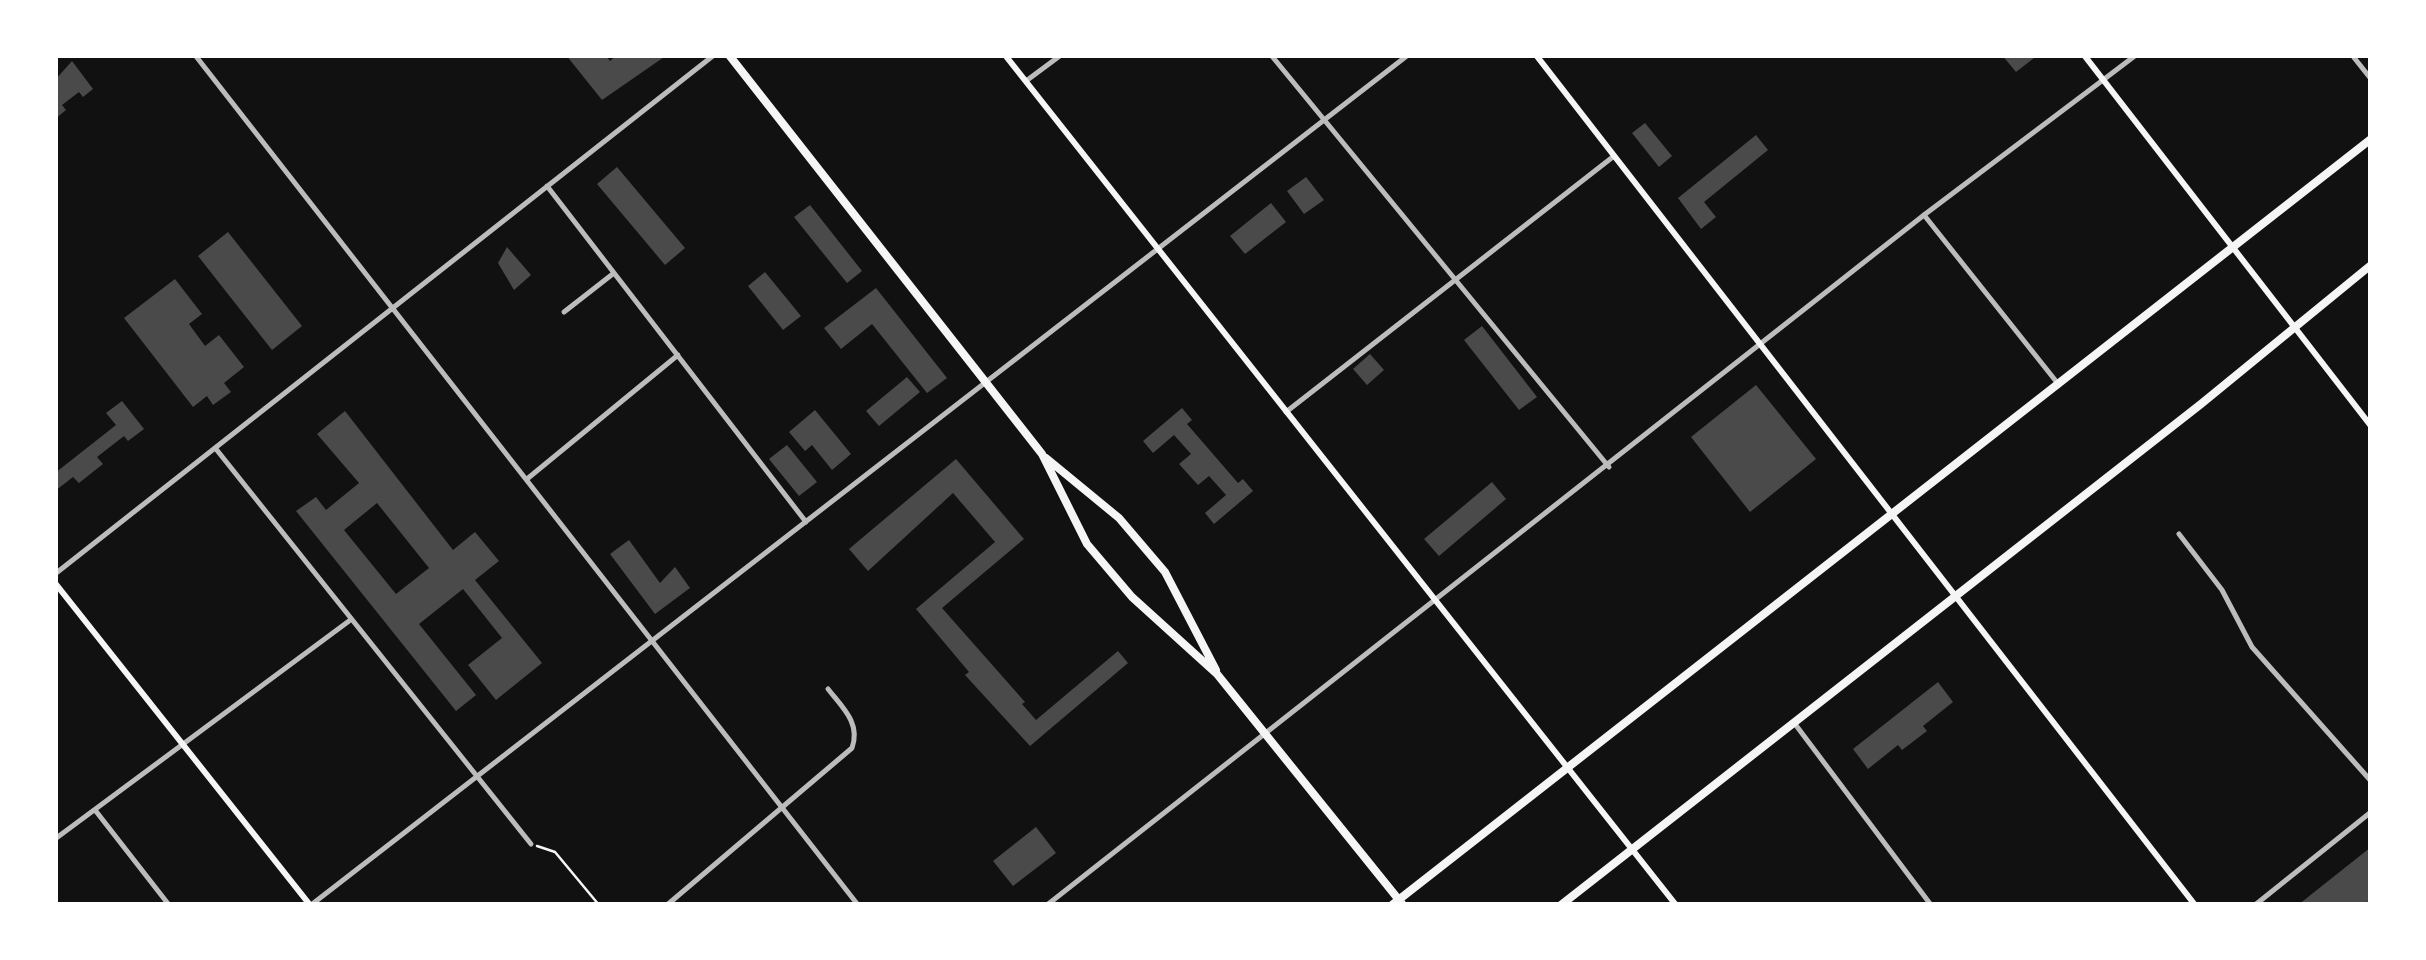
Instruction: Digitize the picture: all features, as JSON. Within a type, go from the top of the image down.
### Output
[{"type":"main road","points":[[729,55],[1042,454],[1088,544],[1142,607],[1218,674],[1398,903],[2371,140]]},
{"type":"main road","points":[[1006,55],[1676,905]]},
{"type":"main road","points":[[1536,55],[2196,905]]},
{"type":"main road","points":[[2084,55],[2371,426]]},
{"type":"main road","points":[[1560,905],[2201,404],[2371,266]]},
{"type":"main road","points":[[1042,454],[1118,518],[1165,572],[1218,674]]},
{"type":"main road","points":[[55,583],[311,905]]},
{"type":"street","points":[[195,55],[858,905]]},
{"type":"street","points":[[55,574],[714,55]]},
{"type":"street","points":[[1026,82],[1060,55]]},
{"type":"street","points":[[1271,55],[1610,466]]},
{"type":"street","points":[[311,905],[1408,55]]},
{"type":"street","points":[[1047,905],[1610,466],[1924,214],[2136,55]]},
{"type":"street","points":[[2352,55],[2371,80]]},
{"type":"street","points":[[1286,412],[1614,155]]},
{"type":"street","points":[[547,186],[806,522]]},
{"type":"street","points":[[1924,214],[2059,385]]},
{"type":"street","points":[[564,312],[614,273]]},
{"type":"street","points":[[527,479],[678,356]]},
{"type":"street","points":[[216,449],[349,621],[532,844]]},
{"type":"street","points":[[2179,534],[2222,590],[2252,647],[2371,782]]},
{"type":"street","points":[[55,839],[349,621]]},
{"type":"street","points":[[666,905],[852,748],[856,736],[852,721],[828,689]]},
{"type":"street","points":[[1792,721],[1931,905]]},
{"type":"street","points":[[95,810],[170,905]]},
{"type":"street","points":[[2255,905],[2371,812]]},
{"type":"path","points":[[532,844],[555,852],[599,905]]},
{"type":"building","points":[[566,55],[605,55],[610,61],[617,55],[667,55],[602,100]]},
{"type":"building","points":[[2002,55],[2031,55],[2034,58],[2016,72]]},
{"type":"building","points":[[72,61],[93,89],[83,97],[79,92],[62,105],[66,110],[55,119],[55,80]]},
{"type":"building","points":[[1645,123],[1672,156],[1659,167],[1632,133]]},
{"type":"building","points":[[1756,135],[1768,150],[1704,202],[1716,217],[1701,229],[1678,198]]},
{"type":"building","points":[[617,167],[685,248],[665,265],[597,184]]},
{"type":"building","points":[[1306,177],[1324,200],[1304,214],[1287,191]]},
{"type":"building","points":[[1271,203],[1286,222],[1245,254],[1230,236]]},
{"type":"building","points":[[810,205],[862,271],[847,283],[794,217]]},
{"type":"building","points":[[228,232],[302,326],[272,350],[198,256]]},
{"type":"building","points":[[507,247],[531,275],[514,290],[498,263]]},
{"type":"building","points":[[765,272],[801,316],[783,330],[748,286]]},
{"type":"building","points":[[175,279],[202,314],[189,324],[205,346],[219,335],[244,367],[224,383],[231,392],[213,405],[207,396],[193,407],[124,318]]},
{"type":"building","points":[[876,288],[947,378],[927,393],[872,324],[841,349],[824,328]]},
{"type":"building","points":[[1482,326],[1537,397],[1519,410],[1464,340]]},
{"type":"building","points":[[1370,354],[1384,370],[1367,385],[1353,369]]},
{"type":"building","points":[[907,377],[920,392],[879,426],[866,411]]},
{"type":"building","points":[[1756,385],[1816,459],[1750,512],[1691,437]]},
{"type":"building","points":[[122,401],[144,429],[128,441],[124,436],[97,457],[103,464],[79,483],[73,477],[55,491],[55,473],[116,425],[106,413]]},
{"type":"building","points":[[1182,408],[1192,420],[1187,424],[1238,483],[1243,479],[1253,491],[1214,524],[1205,513],[1226,495],[1209,476],[1198,485],[1179,464],[1191,454],[1174,435],[1153,453],[1143,441]]},
{"type":"building","points":[[815,410],[851,454],[832,470],[812,445],[805,451],[789,432]]},
{"type":"building","points":[[345,411],[453,550],[475,532],[499,561],[475,580],[542,663],[496,700],[468,665],[502,638],[463,589],[419,624],[476,695],[456,711],[296,511],[316,497],[326,510],[359,483],[317,434]],"holes":[[[377,503],[429,568],[396,594],[344,530]]]},
{"type":"building","points":[[787,445],[817,482],[799,496],[769,459]]},
{"type":"building","points":[[956,459],[1024,539],[942,608],[1025,702],[1022,704],[1036,720],[1118,651],[1128,663],[1030,746],[965,675],[969,672],[916,609],[995,542],[953,493],[868,571],[849,549]]},
{"type":"building","points":[[1492,482],[1506,499],[1439,556],[1424,539]]},
{"type":"building","points":[[629,540],[660,583],[675,567],[690,588],[655,614],[610,554]]},
{"type":"building","points":[[1938,682],[1953,702],[1923,726],[1927,731],[1902,750],[1898,745],[1868,769],[1853,749]]},
{"type":"building","points":[[1036,827],[1056,853],[1013,886],[993,861]]},
{"type":"building","points":[[2371,847],[2371,899],[2363,905],[2298,905]]}]
